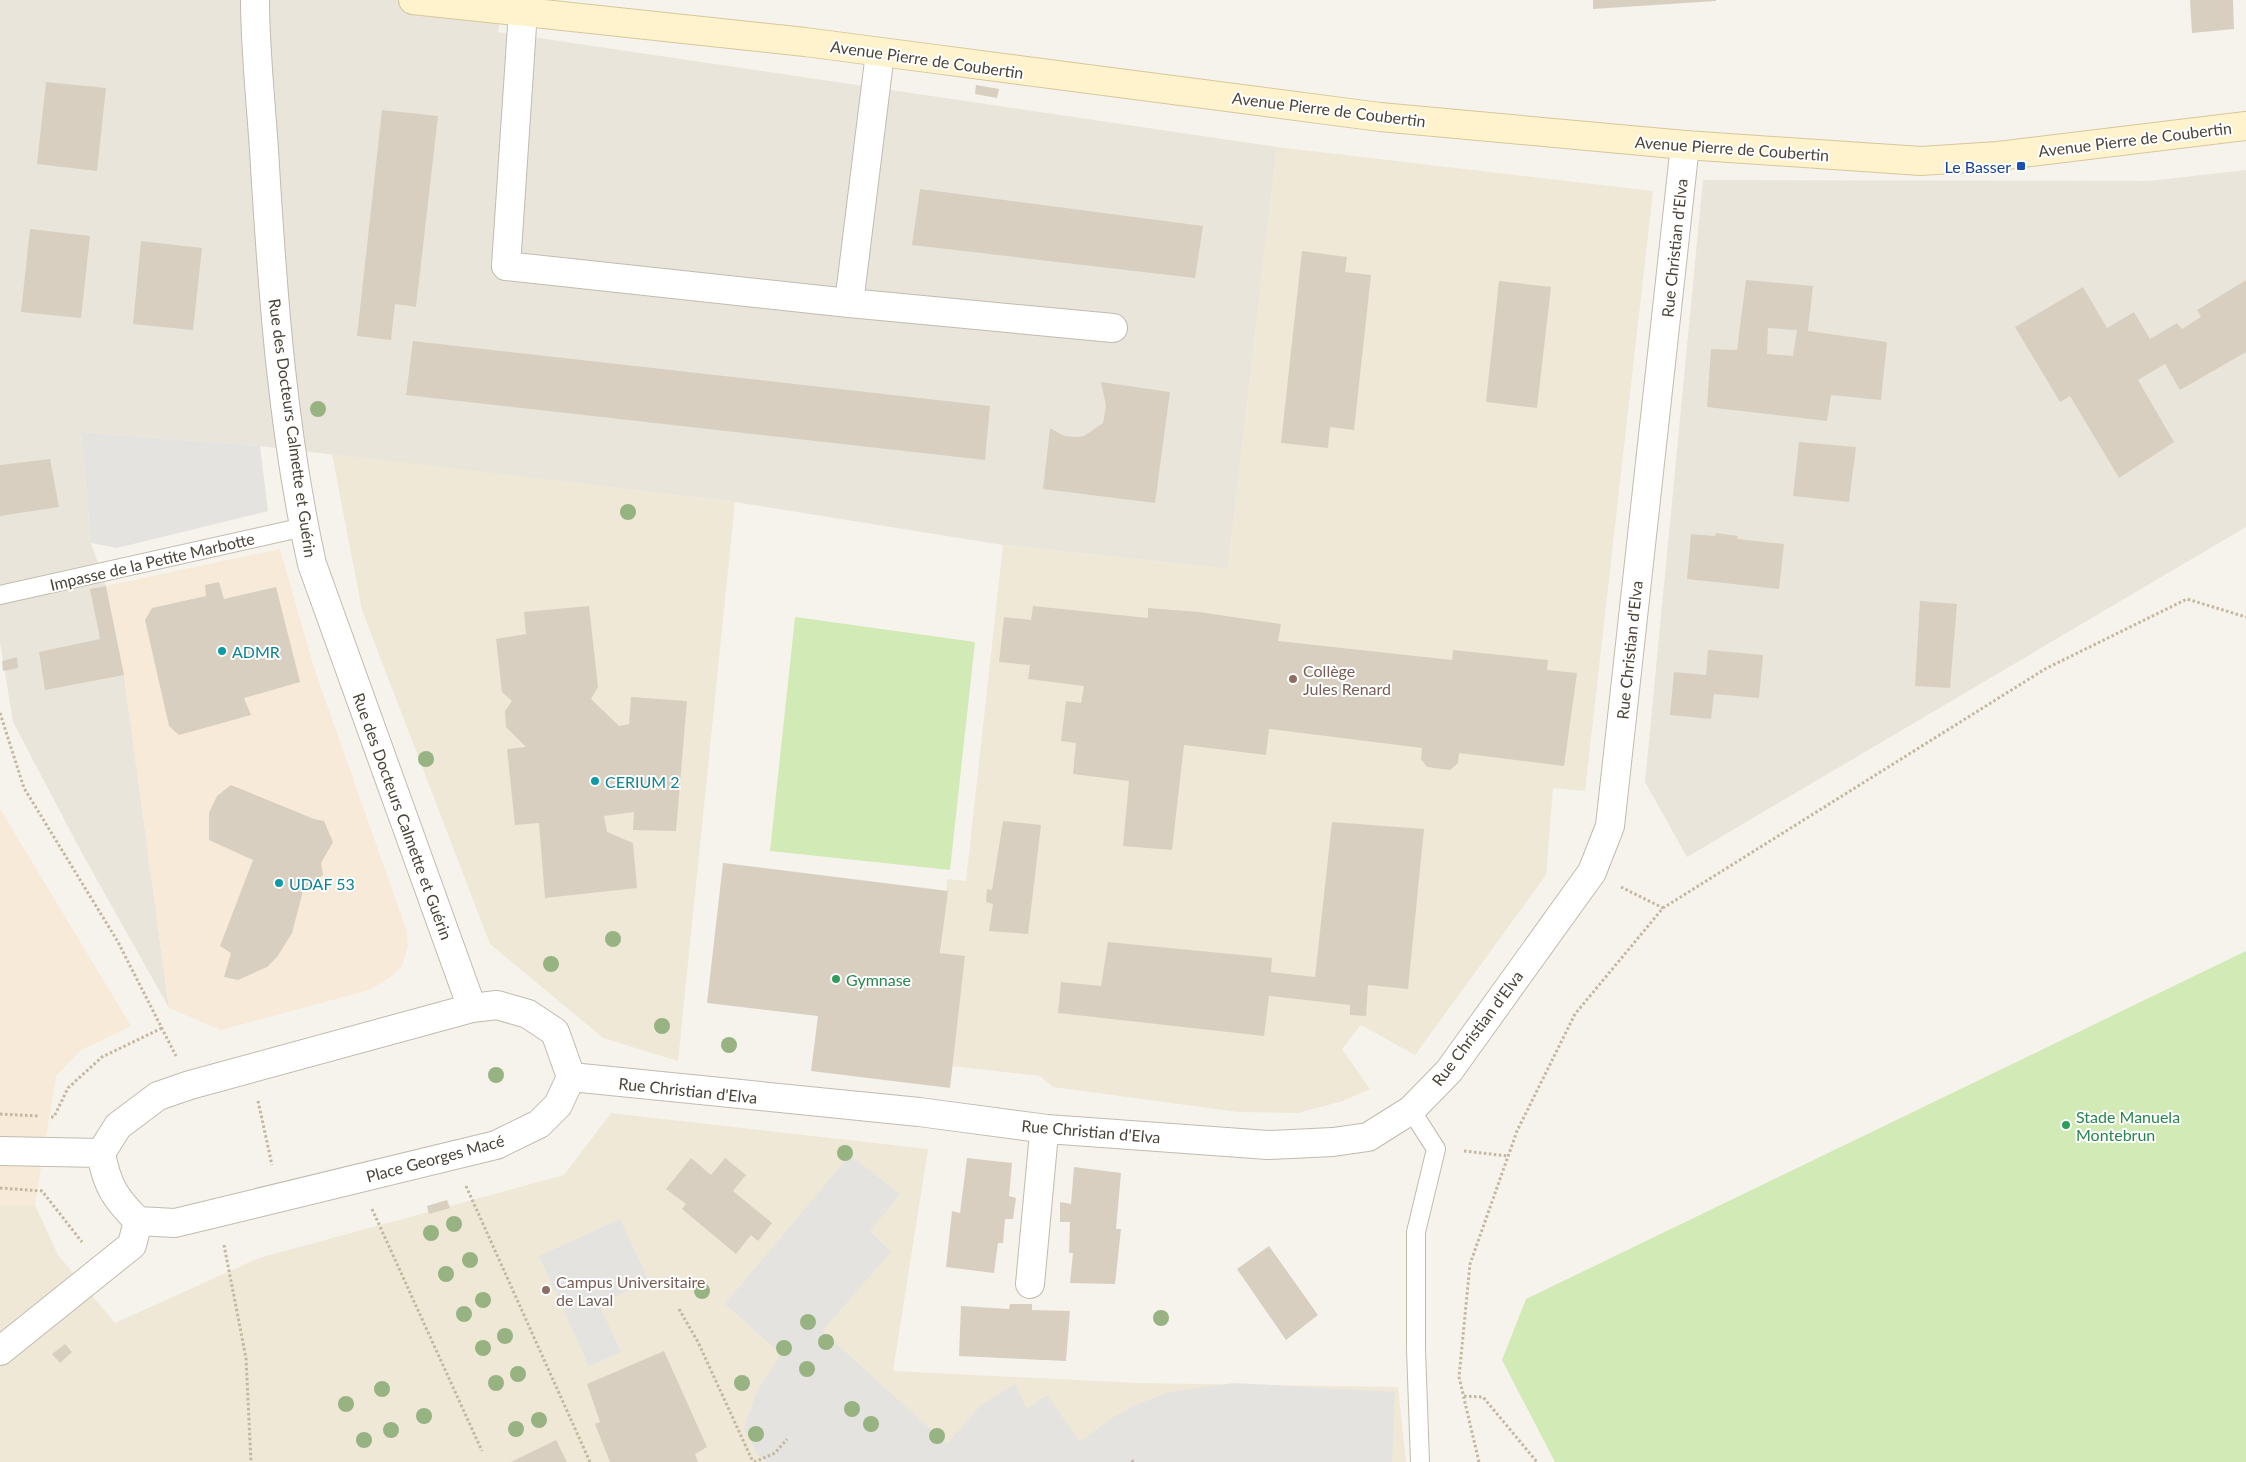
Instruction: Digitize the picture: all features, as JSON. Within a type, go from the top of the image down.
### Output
[{"type":"street","name":"Rue des Docteurs Calmette et Guérin","points":[[255,0],[272,288],[284,394],[304,528],[312,564],[472,1008]]},
{"type":"street","name":"Avenue Pierre de Coubertin","points":[[414,0],[523,10],[805,42],[1380,117],[1685,145],[1921,161],[1998,156],[2246,126]]},
{"type":"street","points":[[523,10],[506,266],[849,303],[1113,328]]},
{"type":"street","points":[[849,303],[880,53]]},
{"type":"street","name":"Rue Christian d'Elva","points":[[570,1077],[623,1084],[919,1112],[1047,1129],[1268,1145],[1333,1142],[1368,1137],[1412,1110],[1449,1071],[1592,872],[1610,826],[1685,145]]},
{"type":"street","points":[[0,1351],[132,1245],[138,1221],[117,1199],[104,1173],[101,1153],[118,1126],[158,1096],[190,1085],[472,1008],[497,1005],[528,1014],[554,1032],[570,1077]]},
{"type":"street","name":"Place Georges Macé","points":[[138,1221],[176,1222],[496,1145],[539,1124],[558,1105],[570,1077]]},
{"type":"street","points":[[1030,1284],[1047,1129]]},
{"type":"street","points":[[0,1151],[101,1153]]},
{"type":"lane","name":"Impasse de la Petite Marbotte","points":[[0,595],[304,528]]},
{"type":"lane","points":[[1412,1110],[1436,1149],[1416,1232],[1416,1349],[1420,1462]]},
{"type":"path","points":[[1479,1462],[1459,1377],[1470,1264],[1517,1131],[1575,1014],[1663,908],[2045,669],[2187,599],[2246,617]]},
{"type":"path","points":[[0,713],[24,788],[118,942],[190,1085]]},
{"type":"path","points":[[1592,872],[1663,908]]},
{"type":"path","points":[[0,1114],[54,1117],[68,1088],[102,1057],[162,1028]]},
{"type":"path","points":[[250,1069],[280,1198]]},
{"type":"path","points":[[1436,1149],[1508,1156]]},
{"type":"path","points":[[453,1156],[590,1462]]},
{"type":"path","points":[[358,1179],[482,1451]]},
{"type":"path","points":[[217,1213],[246,1358],[251,1462]]},
{"type":"path","points":[[679,1309],[698,1342],[753,1462],[774,1453],[787,1439]]},
{"type":"path","points":[[1464,1396],[1483,1397],[1537,1462]]},
{"type":"shaded area","points":[[0,0],[502,0],[498,32],[1277,147],[1228,569],[1003,545],[735,502],[260,446],[81,432],[91,543],[106,586],[124,675],[169,1008],[83,855],[13,722],[0,642]]},
{"type":"shaded area","name":"Collège Jules Renard","points":[[1277,147],[1653,191],[1585,791],[1553,788],[1546,875],[1415,1055],[1361,1025],[1342,1049],[1370,1089],[1343,1101],[1298,1113],[1238,1112],[1053,1087],[1040,1076],[952,1066],[965,957],[941,953],[947,879],[966,881],[1003,545],[1228,569]]},
{"type":"shaded area","points":[[2246,170],[2246,527],[1687,857],[1645,782],[1703,180],[2149,181]]},
{"type":"shaded area","points":[[81,432],[260,446],[268,511],[117,548],[91,543]]},
{"type":"shaded area","points":[[332,454],[735,502],[678,1061],[603,1038],[490,944],[362,610]]},
{"type":"shaded area","points":[[280,549],[314,668],[406,929],[408,946],[402,966],[389,978],[369,990],[221,1030],[169,1008],[124,675],[106,586]]},
{"type":"shaded area","points":[[0,809],[131,1026],[81,1050],[56,1076],[35,1205],[0,1205]]},
{"type":"shaded area","name":"Campus Universitaire de Laval","points":[[611,1113],[928,1149],[893,1371],[1137,1383],[1398,1387],[1406,1462],[0,1462],[0,1205],[35,1205],[58,1255],[115,1323],[259,1258],[564,1175]]},
{"type":"shaded area","points":[[850,1155],[900,1194],[870,1231],[891,1252],[822,1331],[947,1444],[982,1404],[1015,1384],[1027,1409],[1047,1395],[1080,1442],[1110,1419],[1135,1405],[1170,1392],[1234,1383],[1395,1392],[1392,1462],[767,1462],[757,1454],[744,1429],[756,1393],[781,1354],[725,1304]]},
{"type":"shaded area","points":[[620,1219],[649,1281],[599,1304],[621,1352],[589,1366],[539,1256]]},
{"type":"green space","points":[[795,617],[975,642],[950,870],[770,851]]},
{"type":"green space","name":"Stade Manuela Montebrun","points":[[2246,951],[2246,1462],[1555,1462],[1502,1360],[1526,1299]]},
{"type":"building","points":[[1593,0],[1716,0],[1716,1],[1593,9]]},
{"type":"building","points":[[2190,0],[2233,0],[2234,29],[2192,33]]},
{"type":"building","points":[[46,82],[106,88],[97,171],[37,164]]},
{"type":"building","points":[[976,85],[999,89],[997,98],[975,94]]},
{"type":"building","points":[[382,110],[438,116],[416,307],[395,304],[391,340],[357,336]]},
{"type":"building","points":[[920,189],[1203,226],[1195,278],[912,245]]},
{"type":"building","points":[[30,229],[90,236],[81,318],[21,312]]},
{"type":"building","points":[[141,241],[202,248],[193,330],[133,324]]},
{"type":"building","points":[[1302,251],[1347,257],[1345,272],[1371,275],[1354,430],[1330,427],[1328,448],[1281,443]]},
{"type":"building","points":[[1746,280],[1813,286],[1808,331],[1887,342],[1881,400],[1831,395],[1827,421],[1707,407],[1711,349],[1737,350]],"holes":[[[1768,328],[1797,330],[1793,356],[1767,354]]]},
{"type":"building","points":[[2246,280],[2246,352],[2180,390],[2165,364],[2138,380],[2174,442],[2119,478],[2070,396],[2060,402],[2015,327],[2083,287],[2107,328],[2134,312],[2150,339],[2177,323],[2182,329],[2201,317],[2197,310]]},
{"type":"building","points":[[1499,281],[1551,287],[1537,408],[1486,402]]},
{"type":"building","points":[[413,341],[990,406],[985,460],[406,395]]},
{"type":"building","points":[[1101,382],[1170,392],[1155,503],[1043,489],[1050,428],[1064,436],[1077,437],[1084,436],[1103,423],[1106,406]]},
{"type":"building","points":[[1799,442],[1856,447],[1849,502],[1793,496]]},
{"type":"building","points":[[50,459],[59,507],[0,516],[0,465]]},
{"type":"building","points":[[1716,533],[1738,536],[1737,539],[1784,544],[1779,589],[1687,579],[1691,534],[1715,536]]},
{"type":"building","name":"ADMR","points":[[219,582],[224,599],[276,587],[300,682],[244,698],[251,715],[179,735],[169,726],[145,620],[152,608],[206,596],[205,585]]},
{"type":"building","points":[[106,586],[124,675],[45,690],[39,652],[100,639],[90,589]]},
{"type":"building","points":[[1920,601],[1957,604],[1950,688],[1915,686]]},
{"type":"building","name":"CERIUM 2","points":[[589,606],[598,687],[591,699],[619,726],[629,724],[631,697],[687,701],[676,831],[633,830],[634,812],[604,816],[607,832],[633,843],[637,888],[545,898],[539,823],[515,825],[507,749],[526,747],[506,727],[505,711],[512,701],[502,692],[496,639],[526,634],[524,612]]},
{"type":"building","points":[[1033,606],[1148,618],[1148,608],[1199,612],[1281,624],[1278,641],[1452,660],[1453,650],[1548,660],[1547,670],[1577,673],[1564,766],[1459,753],[1458,763],[1450,770],[1427,767],[1421,759],[1422,748],[1269,729],[1266,755],[1184,745],[1172,850],[1123,846],[1129,781],[1073,774],[1076,743],[1061,741],[1066,701],[1081,703],[1084,686],[1028,679],[1030,665],[999,662],[1004,617],[1031,620]]},
{"type":"building","points":[[1708,650],[1763,655],[1759,698],[1714,694],[1711,719],[1670,715],[1674,672],[1706,675]]},
{"type":"building","points":[[17,657],[18,668],[3,671],[2,661]]},
{"type":"building","name":"UDAF 53","points":[[231,785],[314,819],[324,821],[333,842],[321,863],[323,875],[303,891],[292,933],[277,957],[267,967],[238,980],[224,977],[231,953],[220,946],[253,860],[209,840],[209,813],[217,796]]},
{"type":"building","points":[[1003,821],[1041,825],[1028,934],[989,931],[993,904],[986,902],[987,889],[992,890]]},
{"type":"building","points":[[1332,822],[1424,829],[1408,989],[1368,985],[1366,1016],[1350,1015],[1350,1005],[1269,996],[1264,1036],[1058,1013],[1061,982],[1101,986],[1108,942],[1272,958],[1271,972],[1315,977]]},
{"type":"building","name":"Gymnase","points":[[723,863],[948,891],[940,953],[965,956],[950,1088],[811,1071],[818,1016],[707,1003]]},
{"type":"building","points":[[691,1158],[711,1175],[725,1158],[746,1175],[733,1191],[772,1223],[758,1241],[751,1235],[736,1254],[682,1209],[686,1204],[666,1189]]},
{"type":"building","points":[[967,1158],[1012,1163],[1009,1196],[1016,1198],[1013,1219],[1005,1219],[1003,1243],[998,1243],[994,1273],[946,1267],[952,1211],[960,1213]]},
{"type":"building","points":[[1074,1167],[1121,1173],[1116,1229],[1121,1229],[1115,1284],[1070,1283],[1073,1253],[1069,1253],[1070,1222],[1060,1222],[1060,1202],[1071,1204]]},
{"type":"building","points":[[447,1200],[450,1208],[429,1214],[427,1206]]},
{"type":"building","points":[[1269,1246],[1318,1315],[1286,1340],[1237,1269]]},
{"type":"building","points":[[1010,1304],[1032,1304],[1032,1310],[1070,1311],[1066,1361],[959,1356],[961,1306],[1009,1309]]},
{"type":"building","points":[[65,1344],[72,1352],[60,1363],[52,1354]]},
{"type":"building","points":[[664,1351],[707,1447],[695,1454],[698,1462],[610,1462],[595,1424],[600,1422],[587,1384]]},
{"type":"building","points":[[556,1440],[567,1462],[511,1462]]},
{"type":"place","name":"Le Basser","points":[[2021,166]]},
{"type":"place","name":"ADMR","points":[[222,651]]},
{"type":"place","name":"Collège Jules Renard","points":[[1293,679]]},
{"type":"place","name":"CERIUM 2","points":[[595,781]]},
{"type":"place","name":"UDAF 53","points":[[279,883]]},
{"type":"place","name":"Gymnase","points":[[836,979]]},
{"type":"place","name":"Stade Manuela Montebrun","points":[[2066,1125]]},
{"type":"place","name":"Campus Universitaire de Laval","points":[[546,1290]]}]
